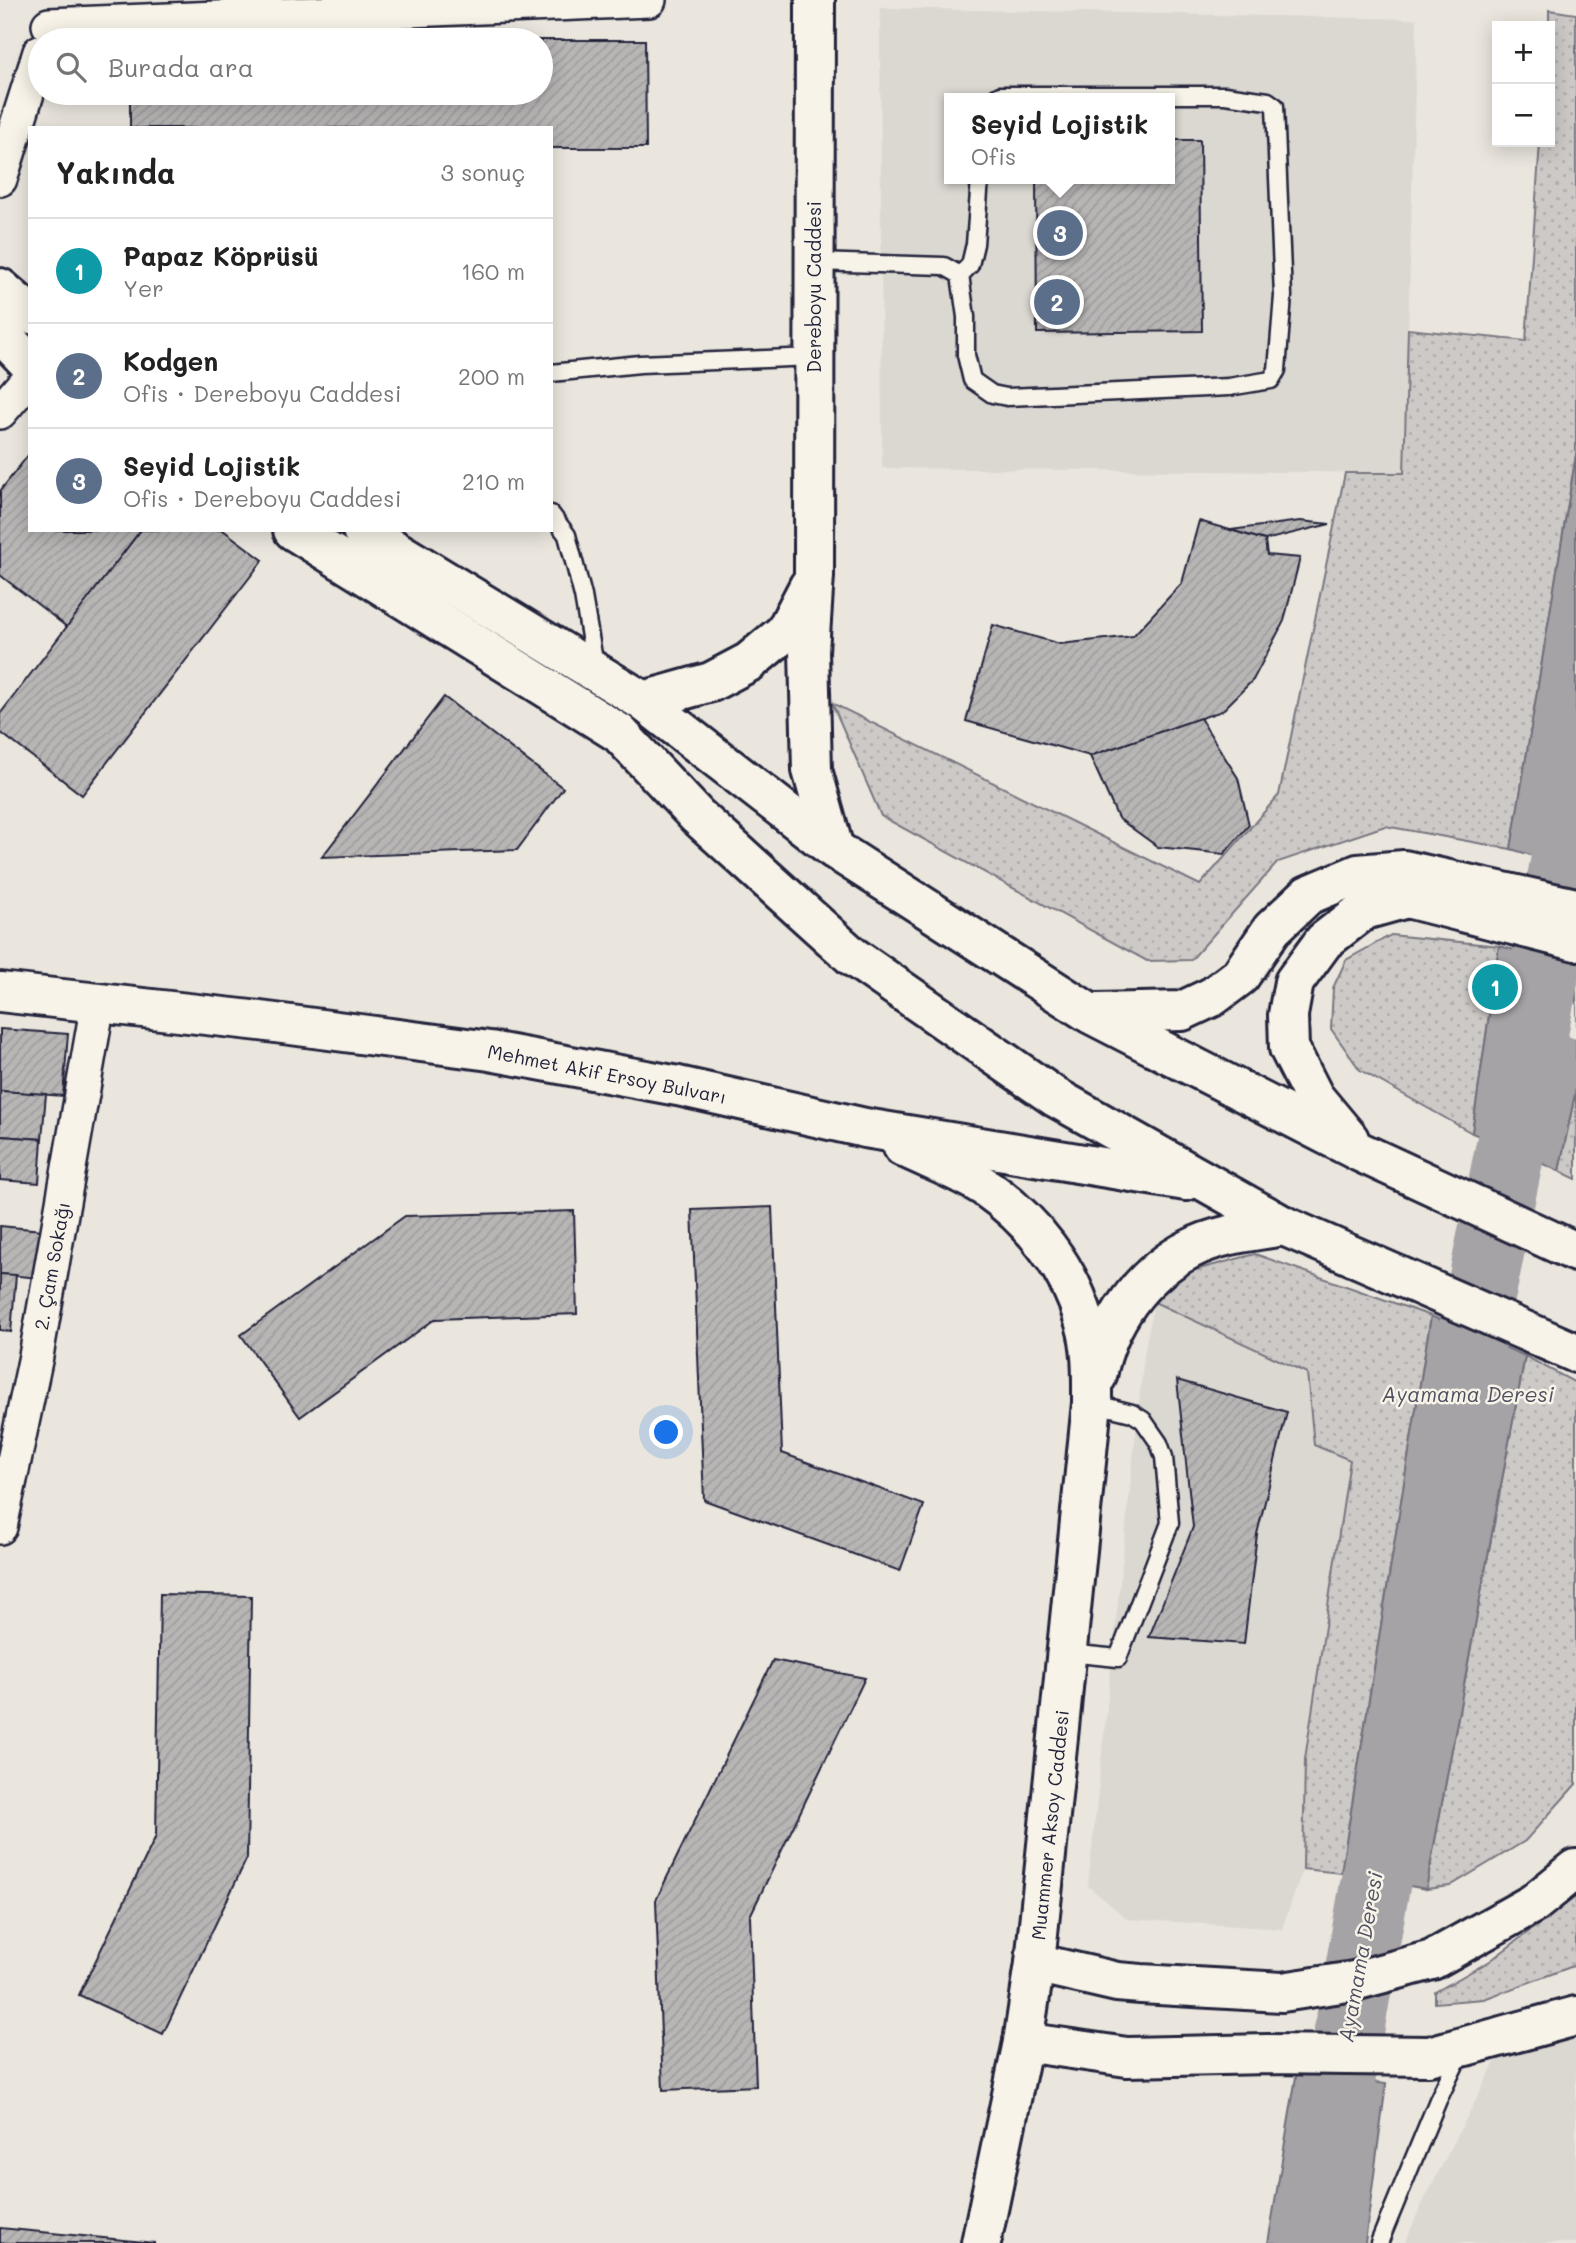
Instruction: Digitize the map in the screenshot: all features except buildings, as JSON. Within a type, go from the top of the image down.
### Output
[{"type":"main road","name":"Dereboyu Caddesi","points":[[815,0],[814,575],[809,651],[812,770],[834,849]]},
{"type":"main road","points":[[0,288],[28,312]]},
{"type":"main road","points":[[0,333],[28,362]]},
{"type":"main road","name":"Mehmet Akif Ersoy Bulvarı","points":[[296,532],[619,733],[697,816],[852,956],[1055,1097],[1284,1226],[1576,1353]]},
{"type":"main road","points":[[365,532],[643,701],[834,849],[1091,1014],[1360,1152],[1576,1252]]},
{"type":"main road","points":[[643,701],[711,682],[749,662],[785,632],[814,575]]},
{"type":"main road","points":[[1091,1014],[1182,1011],[1212,997],[1240,976],[1272,929],[1308,895],[1358,874],[1404,870],[1423,888],[1576,941]]},
{"type":"main road","points":[[1360,1152],[1314,1097],[1289,1048],[1288,1015],[1294,982],[1324,941],[1364,909],[1423,888],[1576,908]]},
{"type":"main road","name":"Mehmet Akif Ersoy Bulvarı","points":[[0,992],[260,1021],[490,1051],[678,1086],[865,1128],[1210,1185]]},
{"type":"main road","points":[[865,1128],[984,1186],[1027,1222],[1058,1262],[1073,1290],[1086,1325],[1092,1364],[1092,1404]]},
{"type":"main road","points":[[1092,1404],[1098,1370],[1109,1338],[1122,1310],[1143,1284],[1166,1264],[1191,1248],[1234,1234],[1284,1226]]},
{"type":"main road","name":"Muammer Aksoy Caddesi","points":[[981,2243],[1023,2042],[1035,1963],[1092,1404]]},
{"type":"main road","points":[[1035,1963],[1117,1982],[1282,1992],[1354,1982],[1432,1960],[1534,1903],[1576,1869]]},
{"type":"main road","points":[[1023,2042],[1127,2057],[1446,2051],[1576,2016]]},
{"type":"street","points":[[68,28],[649,0]]},
{"type":"street","points":[[0,179],[28,90]]},
{"type":"street","points":[[0,412],[28,379]]},
{"type":"street","name":"2. Çam Sokağı","points":[[0,1527],[36,1356],[98,1003]]},
{"type":"lane","points":[[960,275],[966,317],[966,355],[972,380],[992,394],[1007,397],[1229,387],[1272,380],[1277,370],[1283,296],[1275,106],[1268,101],[1226,95],[1175,95]]},
{"type":"lane","points":[[960,275],[970,265],[975,244],[980,184]]},
{"type":"lane","points":[[813,262],[944,266],[960,275]]},
{"type":"lane","points":[[553,373],[640,364],[813,358]]},
{"type":"lane","points":[[553,517],[567,535],[583,596],[596,671]]},
{"type":"lane","points":[[1068,1653],[1118,1658],[1170,1523],[1164,1457],[1152,1430],[1132,1413],[1092,1404]]},
{"type":"lane","points":[[1380,2243],[1437,2100],[1446,2051]]},
{"type":"shaded area","points":[[880,8],[1417,19],[1404,473],[882,468]]},
{"type":"shaded area","points":[[1549,10],[1576,14],[1576,455],[1511,849],[1385,826],[1278,862],[1191,960],[1147,961],[881,816],[832,703],[1200,885],[1279,795],[1345,473],[1404,473],[1408,329],[1526,341],[1540,147],[1555,147],[1555,21],[1549,21]]},
{"type":"shaded area","points":[[1391,935],[1499,946],[1472,1133],[1360,1070],[1331,1029],[1333,988],[1346,960]]},
{"type":"shaded area","points":[[1576,1089],[1576,1179],[1559,1171]]},
{"type":"shaded area","points":[[1255,1254],[1431,1316],[1341,1873],[1303,1869],[1305,1759],[1350,1460],[1314,1445],[1307,1373],[1154,1302],[1188,1272]]},
{"type":"shaded area","points":[[1154,1302],[1308,1373],[1314,1445],[1350,1460],[1305,1759],[1303,1869],[1282,1929],[1127,1919],[1088,1886],[1144,1355]]},
{"type":"shaded area","points":[[1525,1356],[1576,1383],[1576,1784],[1525,1841],[1450,1886],[1426,1889]]},
{"type":"shaded area","points":[[1576,1896],[1576,1965],[1484,1999],[1435,2003],[1435,1992],[1490,1961]]},
{"type":"shaded area","points":[[1576,2037],[1576,2243],[1405,2243],[1420,2208],[1503,2047]]},
{"type":"water","points":[[1576,455],[1576,869],[1511,849]]},
{"type":"water","points":[[1499,946],[1576,966],[1576,1089],[1559,1171],[1472,1133]]},
{"type":"water","name":"Ayamama Deresi","points":[[1431,1316],[1525,1356],[1426,1889],[1341,1873]]},
{"type":"water","points":[[1297,2071],[1386,2084],[1365,2243],[1268,2243]]},
{"type":"pier","points":[[1492,971],[1576,1004],[1576,1039],[1487,1007]]},
{"type":"waterway","name":"Ayamama Deresi","points":[[1453,1430],[1525,1076],[1576,805]]},
{"type":"waterway","name":"Ayamama Deresi","points":[[1311,2243],[1393,1785]]},
{"type":"place","name":"Seyid Lojistik","points":[[1060,233]]},
{"type":"place","name":"Kodgen","points":[[1057,302]]},
{"type":"place","name":"Papaz Köprüsü","points":[[1495,987]]}]
